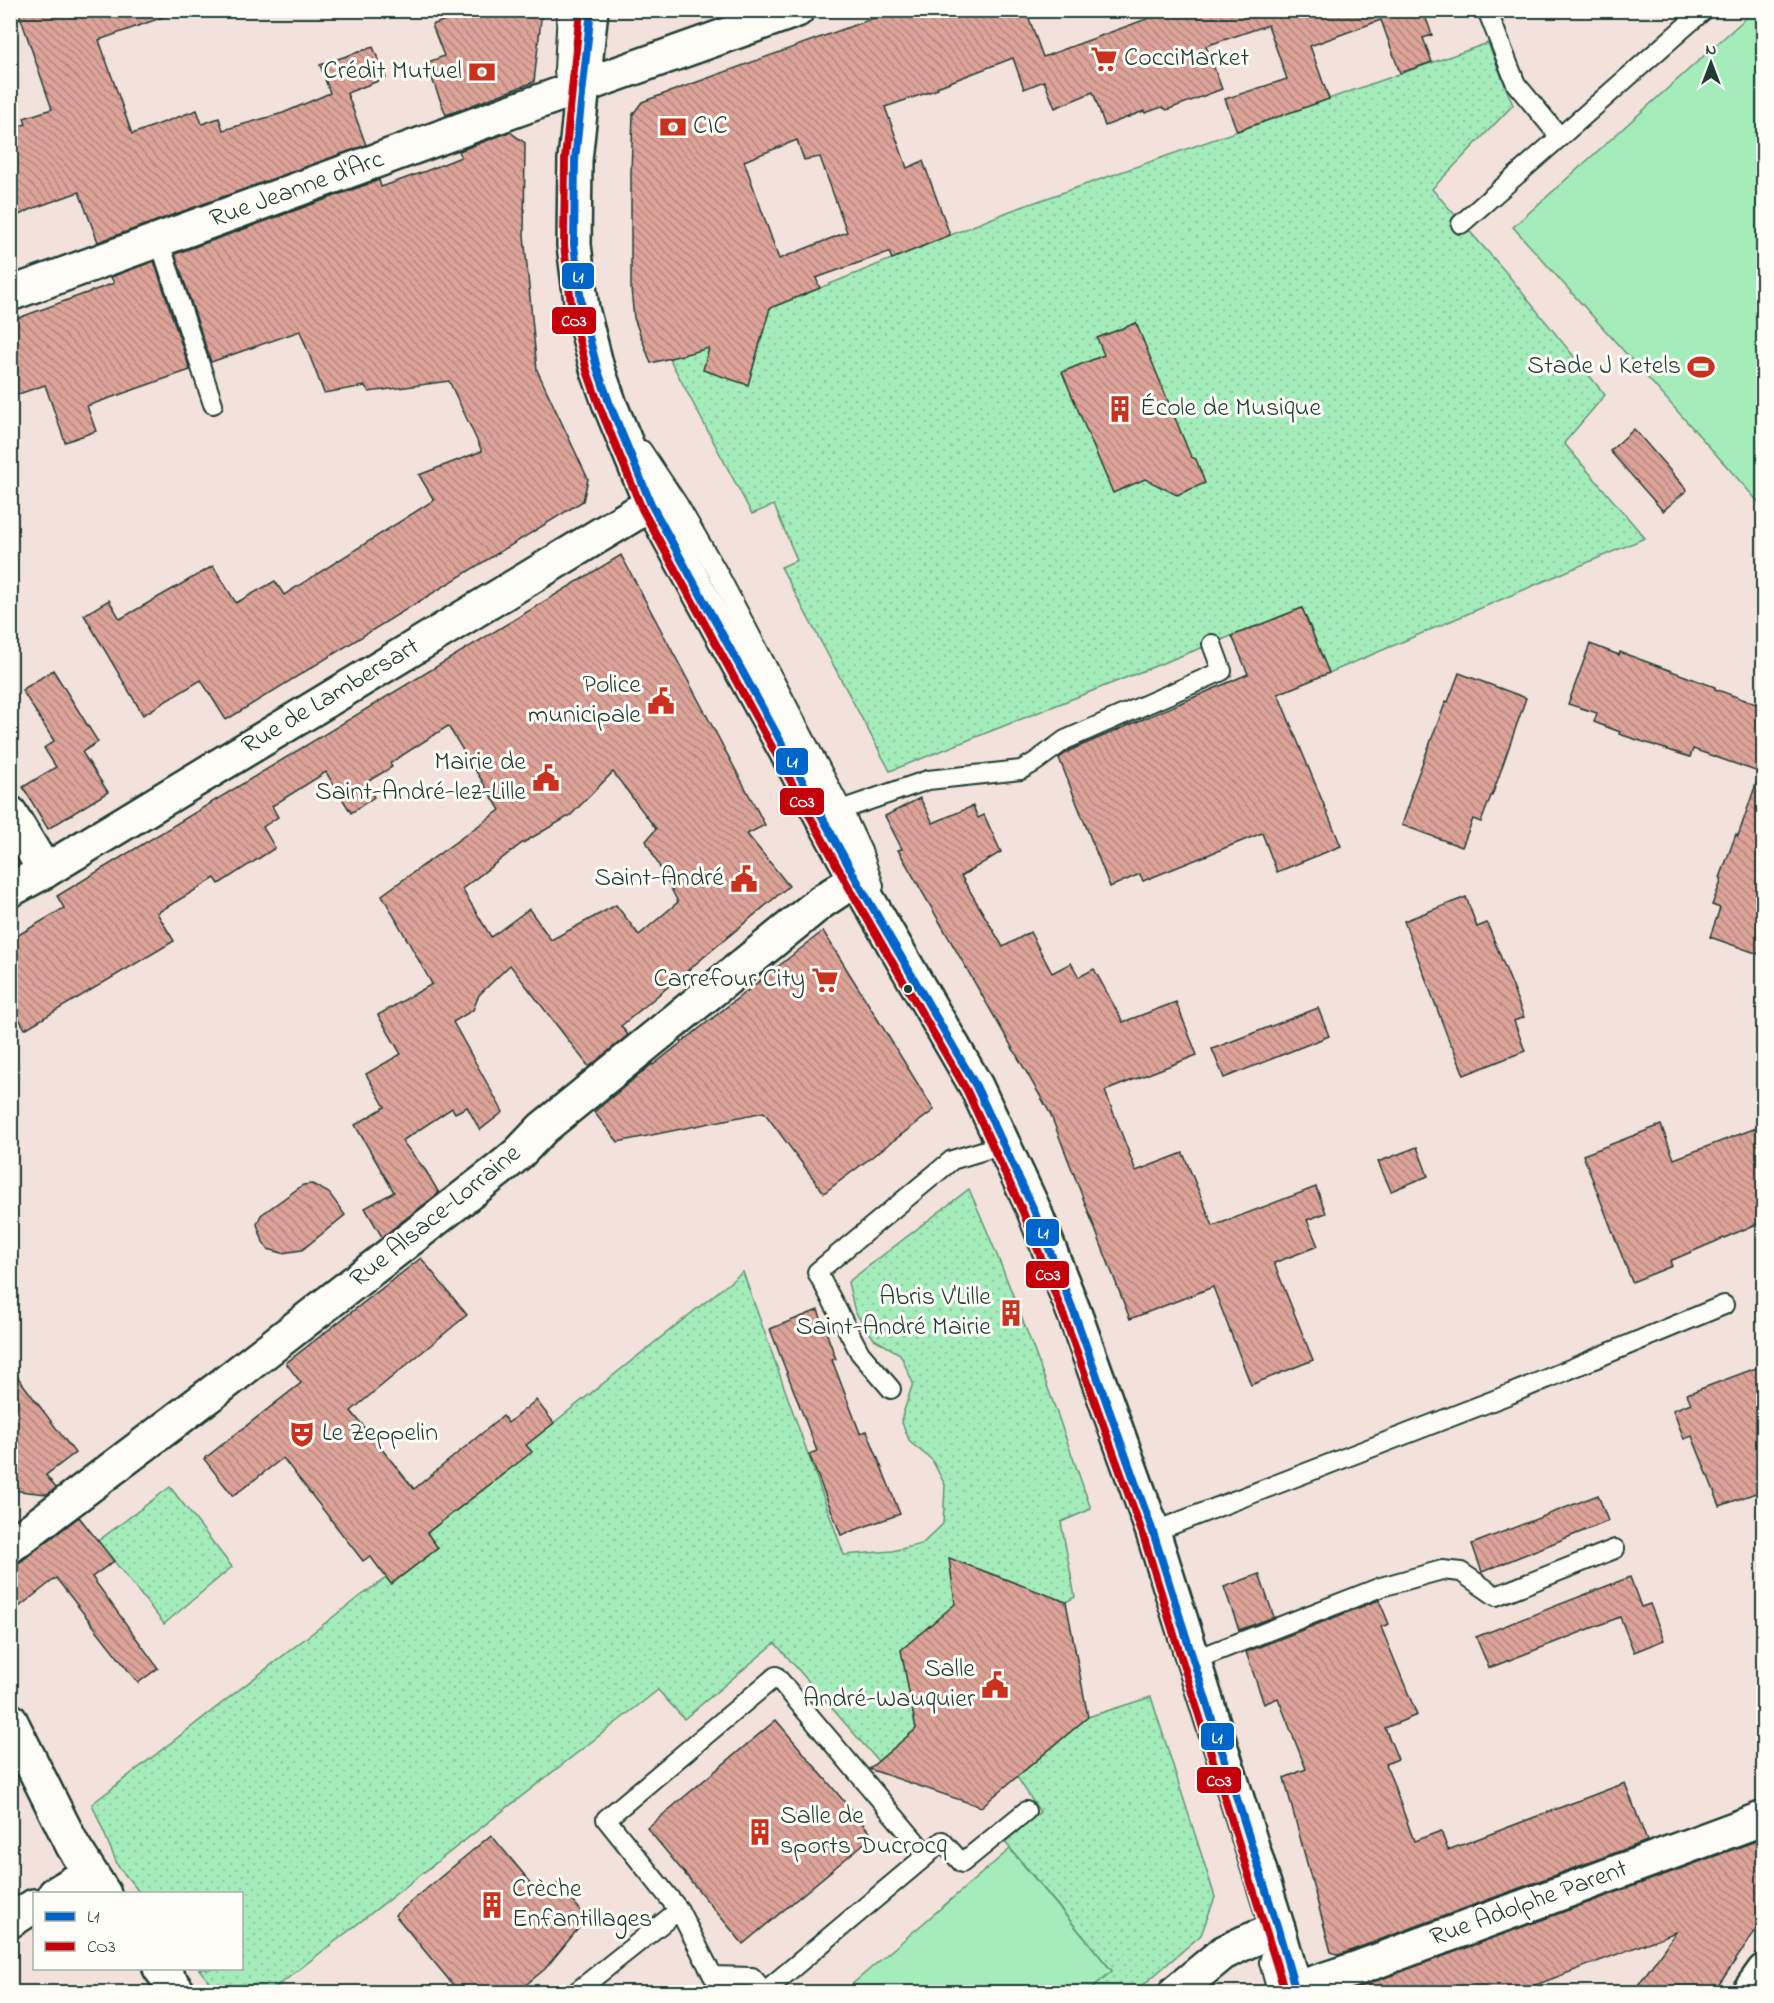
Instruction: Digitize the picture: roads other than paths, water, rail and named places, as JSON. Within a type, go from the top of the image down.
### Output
[{"type":"street","points":[[591,10],[575,90],[573,224],[576,266],[588,333],[610,405],[651,504],[832,813],[856,879],[953,1044],[1005,1144],[1054,1259],[1153,1532],[1278,1929],[1289,1991]]},
{"type":"street","name":"Rue Jeanne d'Arc","points":[[10,294],[797,10]]},
{"type":"street","name":"Rue de Lambersart","points":[[10,890],[651,504]]},
{"type":"street","points":[[10,813],[45,871]]},
{"type":"street","name":"Rue Alsace-Lorraine","points":[[10,1546],[220,1387],[500,1169],[570,1105],[821,902],[856,879]]},
{"type":"street","points":[[10,1720],[73,1846],[97,1883],[59,1892]]},
{"type":"street","name":"Rue Adolphe Parent","points":[[1289,1991],[1350,1971],[1764,1818]]},
{"type":"street","points":[[10,1921],[33,1907]]},
{"type":"street","points":[[1176,1992],[1222,1953],[1278,1929]]},
{"type":"street","points":[[162,1970],[178,1992]]},
{"type":"street","points":[[1749,1992],[1764,1971]]},
{"type":"lane","points":[[567,10],[564,70],[575,90]]},
{"type":"lane","points":[[1487,10],[1516,84],[1560,137]]},
{"type":"lane","points":[[1461,224],[1704,10]]},
{"type":"lane","points":[[159,240],[213,404]]},
{"type":"lane","points":[[610,405],[678,504],[718,573],[832,813],[862,851],[886,931]]},
{"type":"lane","points":[[832,813],[928,780],[1021,770],[1065,740],[1222,671],[1212,644]]},
{"type":"lane","points":[[891,1389],[860,1353],[817,1272],[952,1160],[1005,1144]]},
{"type":"lane","points":[[1153,1532],[1510,1394],[1724,1305]]},
{"type":"lane","points":[[1194,1660],[1382,1587],[1442,1570],[1461,1572],[1496,1596],[1615,1549]]},
{"type":"lane","points":[[927,1855],[776,1676],[606,1819],[679,1910],[712,1976],[752,1977],[765,1992],[927,1855],[942,1841],[962,1863],[1026,1810]]},
{"type":"lane","points":[[576,1992],[679,1910]]},
{"type":"place","name":"CocciMarket","points":[[1104,59]]},
{"type":"place","name":"Crédit Mutuel","points":[[482,72]]},
{"type":"place","name":"CIC","points":[[673,127]]},
{"type":"place","name":"Stade J Ketels","points":[[1701,367]]},
{"type":"place","name":"École de Musique","points":[[1120,409]]},
{"type":"place","name":"Police municipale","points":[[661,701]]},
{"type":"place","name":"Mairie de Saint-André-lez-Lille","points":[[546,778]]},
{"type":"place","name":"Saint-André","points":[[744,879]]},
{"type":"place","name":"Carrefour City","points":[[825,980]]},
{"type":"place","name":"Abris V'Lille Saint-André Mairie","points":[[1011,1313]]},
{"type":"place","name":"Le Zeppelin","points":[[302,1434]]},
{"type":"place","name":"Salle André-Wauquier","points":[[995,1685]]},
{"type":"place","name":"Salle de sports Ducrocq","points":[[760,1832]]},
{"type":"place","name":"Crèche Enfantillages","points":[[492,1905]]}]
